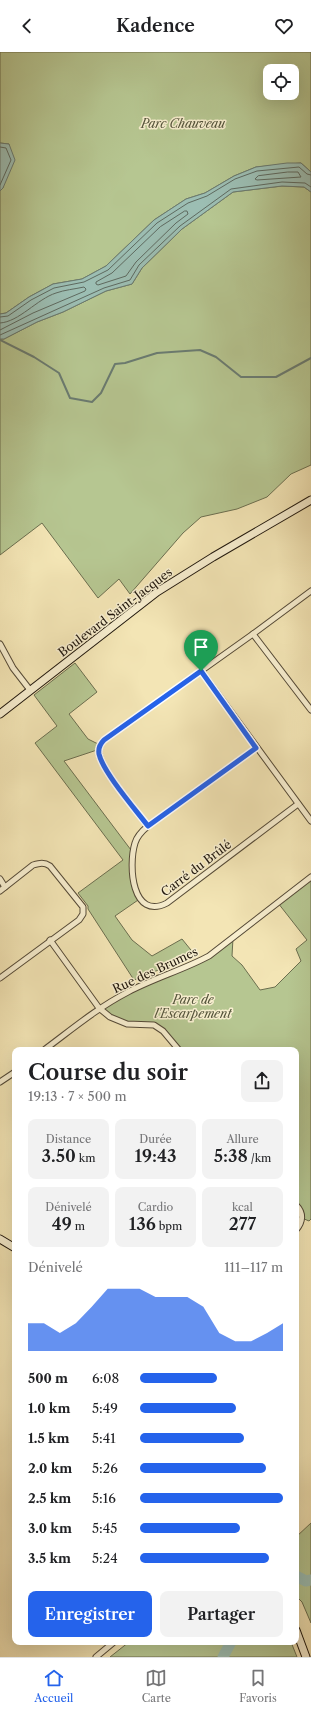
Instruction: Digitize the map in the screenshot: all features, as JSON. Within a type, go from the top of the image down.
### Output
[{"type":"street","name":"Boulevard Saint-Jacques","points":[[0,714],[157,592],[213,557],[311,500]]},
{"type":"street","points":[[148,826],[107,772],[99,754],[100,745],[104,740],[311,591]]},
{"type":"street","points":[[253,634],[311,710]]},
{"type":"street","points":[[0,644],[13,668],[30,690]]},
{"type":"street","points":[[201,671],[311,821]]},
{"type":"street","name":"Carré du Brûlé","points":[[256,748],[140,833],[135,844],[132,880],[144,902],[148,907],[154,908],[167,903],[298,804]]},
{"type":"street","points":[[0,891],[33,865],[43,863],[50,866],[83,907],[83,914],[79,920],[0,978]]},
{"type":"street","name":"Rue des Brumes","points":[[48,1047],[99,1008],[138,986],[194,964],[209,956],[311,877]]},
{"type":"street","points":[[0,879],[5,887]]},
{"type":"street","points":[[50,940],[99,1008],[110,1017],[127,1024],[154,1025],[163,1031],[176,1047]]},
{"type":"street","points":[[0,1082],[12,1074]]},
{"type":"street","points":[[299,1209],[302,1218],[299,1226]]},
{"type":"street","points":[[0,1239],[12,1246]]},
{"type":"street","points":[[299,1638],[306,1657]]},
{"type":"street","points":[[96,1657],[110,1645]]},
{"type":"green space","name":"Parc Chauveau","points":[[0,52],[311,52],[311,172],[301,163],[256,167],[234,176],[205,193],[186,199],[154,220],[106,266],[82,279],[53,284],[29,297],[6,313],[0,314],[0,191],[3,188],[9,144],[0,143]]},
{"type":"green space","points":[[282,186],[304,187],[311,192],[311,465],[291,474],[267,497],[237,509],[201,517],[183,533],[130,594],[119,579],[98,598],[42,523],[0,555],[0,339],[4,339],[37,322],[63,312],[106,291],[132,284],[142,268],[182,229],[233,192]]},
{"type":"green space","points":[[75,663],[97,692],[69,714],[88,739],[100,745],[97,750],[64,761],[134,854],[132,879],[141,898],[115,916],[132,940],[152,956],[182,939],[195,955],[134,980],[88,909],[88,906],[78,893],[123,860],[35,743],[57,726],[34,695]]},
{"type":"green space","name":"Parc de l'Escarpement","points":[[311,877],[311,1219],[309,1221],[302,1218],[299,1212],[299,1047],[176,1047],[154,1025],[127,1024],[99,1008],[126,993],[194,964],[233,938],[232,956],[242,965],[260,990],[275,987],[301,961],[296,949],[307,940],[278,903]]},
{"type":"green space","points":[[311,1523],[311,1623],[302,1602],[299,1599],[299,1534]]},
{"type":"green space","points":[[125,1645],[292,1645],[297,1657],[110,1657]]},
{"type":"water","points":[[0,143],[9,144],[15,160],[3,188],[0,191]]},
{"type":"water","points":[[287,163],[301,163],[311,172],[311,192],[304,187],[282,186],[233,192],[182,229],[142,268],[132,284],[106,291],[63,312],[37,322],[4,339],[0,339],[0,314],[6,313],[29,297],[53,284],[82,279],[106,266],[154,220],[186,199],[205,193],[234,176],[256,167]]},
{"type":"waterway","points":[[0,340],[34,357],[59,373],[70,398],[92,402],[101,393],[115,364],[125,363],[157,353],[200,350],[216,357],[241,377],[276,377],[311,358]]},
{"type":"waterway","points":[[299,1578],[306,1581],[311,1580]]},
{"type":"waterway","points":[[223,1657],[229,1645]]},
{"type":"route","points":[[201,671],[256,748],[148,826],[107,772],[98,750],[104,740],[201,671]]}]
